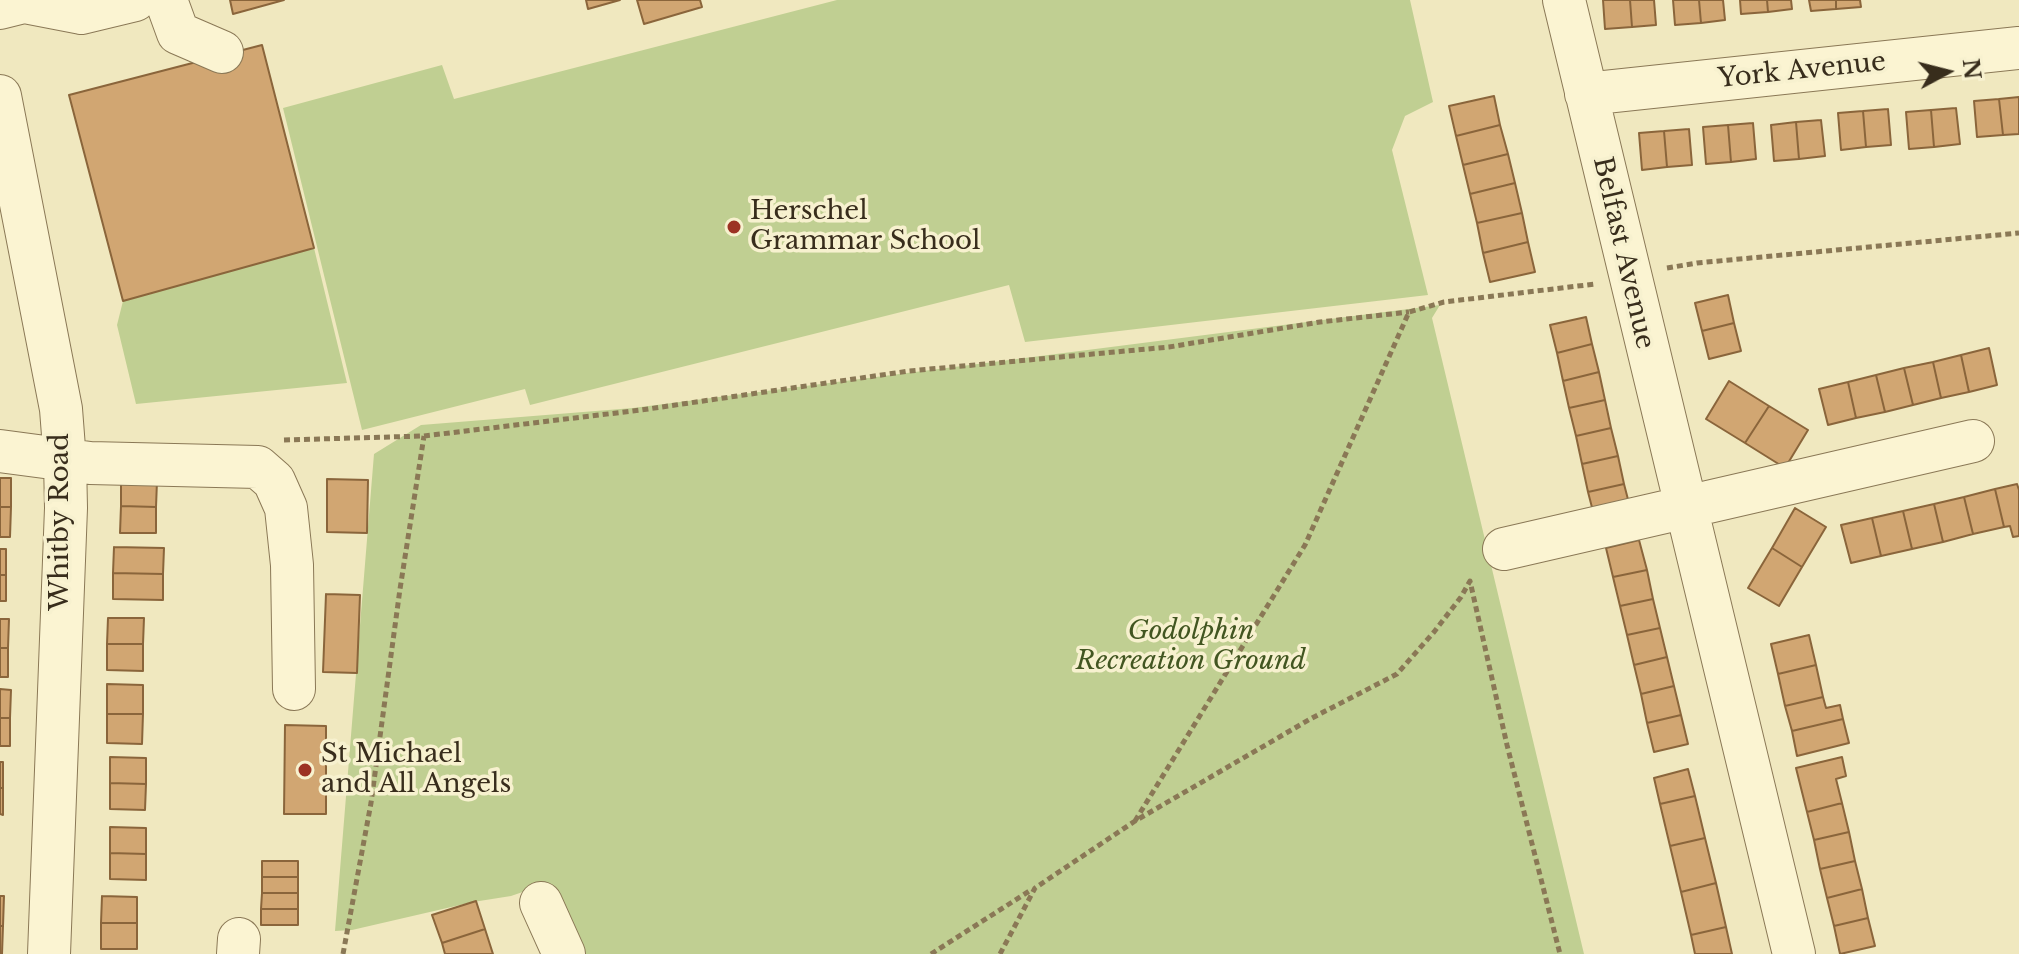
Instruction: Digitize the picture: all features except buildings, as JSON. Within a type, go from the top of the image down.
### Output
[{"type":"street","points":[[0,8],[24,2],[79,7],[135,0]]},
{"type":"street","points":[[166,0],[178,33],[222,52]]},
{"type":"street","name":"Belfast Avenue","points":[[1564,0],[1794,954]]},
{"type":"street","name":"York Avenue","points":[[1586,94],[2019,48]]},
{"type":"street","name":"Whitby Road","points":[[0,96],[61,409],[65,461],[66,508],[49,954]]},
{"type":"street","points":[[1504,549],[1973,441]]},
{"type":"street","points":[[0,451],[65,461],[258,467],[274,481],[286,508],[292,565],[294,689]]},
{"type":"street","points":[[541,903],[564,954]]},
{"type":"path","points":[[269,441],[424,436],[641,410],[909,371],[1169,347],[1320,322],[1409,312],[1444,302],[1556,290],[1697,263],[2019,233]]},
{"type":"path","points":[[1135,821],[1305,545],[1409,312]]},
{"type":"path","points":[[343,954],[371,803],[424,436]]},
{"type":"path","points":[[931,954],[1135,821],[1312,718],[1397,674],[1434,632],[1470,581],[1507,745],[1560,954]]},
{"type":"path","points":[[1000,954],[1035,888]]},
{"type":"green space","name":"Herschel Grammar School","points":[[837,0],[1410,0],[1433,102],[1405,116],[1392,150],[1428,295],[1025,342],[1009,285],[530,405],[525,389],[362,430],[283,108],[442,65],[454,99]]},
{"type":"green space","points":[[314,248],[347,383],[136,404],[117,325],[123,301]]},
{"type":"green space","name":"Godolphin Recreation Ground","points":[[1440,305],[1432,318],[1584,954],[571,954],[546,884],[511,896],[335,931],[374,454],[421,425],[633,408]]},
{"type":"place","name":"Herschel Grammar School","points":[[734,227]]},
{"type":"place","name":"St Michael and All Angels","points":[[305,770]]}]
